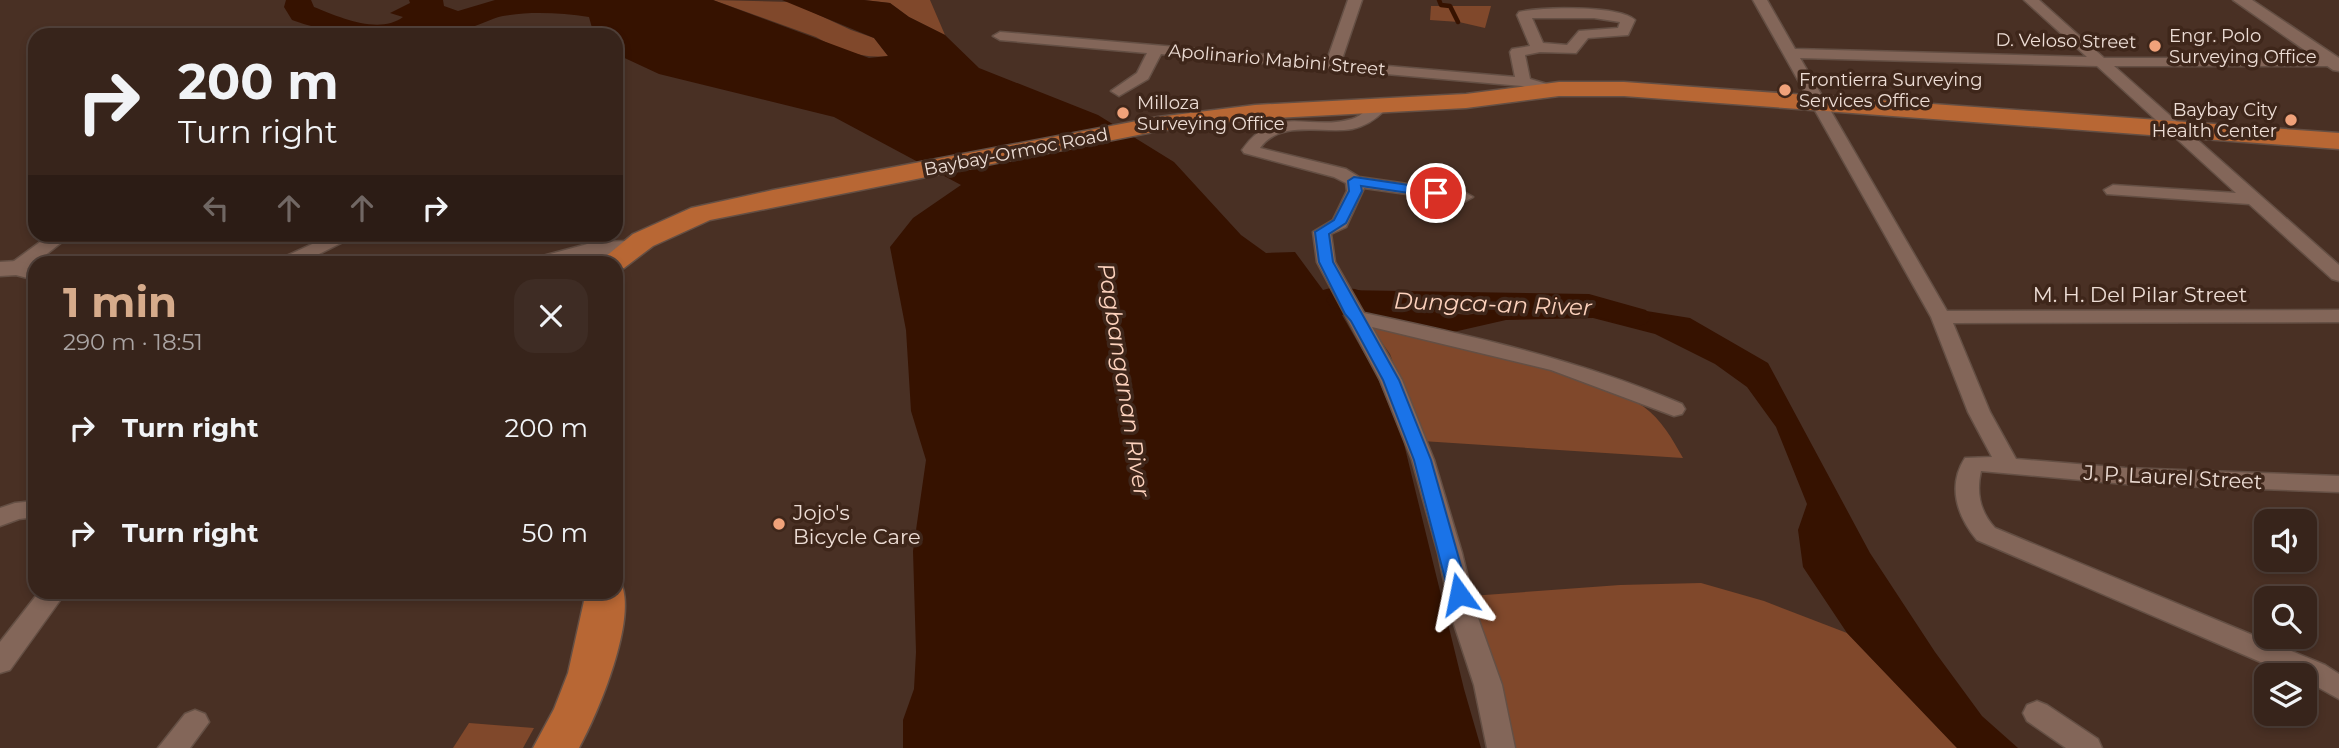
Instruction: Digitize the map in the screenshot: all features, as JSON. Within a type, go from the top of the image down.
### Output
[{"type":"main road","name":"Apolinario Mabini Street","points":[[1556,89],[1624,89],[2339,141]]},
{"type":"main road","name":"Baybay-Ormoc Road","points":[[608,248],[701,214],[1158,124],[1255,111],[1466,101],[1556,89]]},
{"type":"main road","points":[[556,748],[572,722],[596,656],[605,599]]},
{"type":"street","points":[[1333,64],[1355,0]]},
{"type":"street","points":[[1760,0],[1941,317],[1979,412],[2008,466]]},
{"type":"street","points":[[2031,0],[2339,275]]},
{"type":"street","points":[[2241,0],[2337,64]]},
{"type":"street","points":[[1522,82],[1517,52],[1534,50],[1537,47],[1571,50],[1584,34],[1623,32],[1628,20],[1609,16],[1524,15],[1537,47]]},
{"type":"street","name":"Apolinario Mabini Street","points":[[1000,36],[1522,82],[1556,89]]},
{"type":"street","points":[[1119,91],[1143,76],[1156,50]]},
{"type":"street","name":"D. Veloso Street","points":[[1792,53],[2102,62],[2337,64]]},
{"type":"street","points":[[1380,107],[1354,124],[1292,125],[1270,132],[1255,140],[1250,150],[1340,173],[1354,181],[1464,197]]},
{"type":"street","points":[[1354,181],[1356,191],[1340,223],[1322,232],[1326,262],[1335,283],[1391,380],[1423,460],[1450,553],[1464,615],[1488,685],[1501,748]]},
{"type":"street","points":[[2113,190],[2257,200]]},
{"type":"street","points":[[35,256],[53,242]]},
{"type":"street","points":[[302,256],[333,242]]},
{"type":"street","points":[[573,256],[608,248]]},
{"type":"street","points":[[1355,316],[1508,351],[1624,385],[1674,408]]},
{"type":"street","name":"M. H. Del Pilar Street","points":[[1941,317],[2339,316]]},
{"type":"street","name":"J. P. Laurel Street","points":[[2339,484],[2125,476],[1973,463],[1969,470],[1968,507],[1976,524],[1986,534],[2315,673],[2339,688]]},
{"type":"street","points":[[0,518],[15,511],[28,510]]},
{"type":"street","points":[[4,650],[47,599]]},
{"type":"street","points":[[2037,713],[2088,748]]},
{"type":"street","points":[[172,748],[195,722]]},
{"type":"shaded area","points":[[713,0],[791,2],[874,38],[888,56],[850,52]]},
{"type":"shaded area","points":[[864,0],[930,0],[945,35],[909,17],[890,3]]},
{"type":"shaded area","points":[[1431,6],[1491,6],[1485,28],[1459,22],[1430,20]]},
{"type":"shaded area","points":[[1369,324],[1435,339],[1609,389],[1633,400],[1650,412],[1666,430],[1683,458],[1422,441],[1390,354]]},
{"type":"shaded area","points":[[1701,583],[1764,601],[1847,633],[1957,748],[1515,748],[1471,596],[1620,585]]},
{"type":"shaded area","points":[[469,723],[534,728],[523,748],[453,748]]},
{"type":"water","name":"Pagbanganan River","points":[[286,0],[311,0],[314,7],[335,15],[359,22],[382,24],[403,17],[390,13],[410,3],[409,0],[443,0],[444,6],[458,11],[495,0],[713,0],[869,58],[888,56],[874,38],[782,0],[864,0],[890,3],[909,17],[945,35],[979,68],[1098,115],[1174,162],[1241,235],[1266,253],[1295,252],[1323,290],[1334,287],[1355,289],[1421,310],[1467,315],[1523,305],[1603,304],[1690,318],[1768,363],[1870,553],[1935,652],[1982,716],[2018,748],[1957,748],[1847,633],[1803,567],[1798,530],[1807,504],[1776,427],[1747,387],[1715,364],[1655,334],[1593,318],[1506,320],[1449,333],[1358,311],[1342,315],[1376,374],[1403,440],[1481,748],[903,748],[903,720],[914,689],[916,652],[913,551],[926,460],[911,411],[906,330],[890,247],[913,218],[961,185],[834,117],[659,74],[623,57],[623,28],[592,28],[589,17],[546,13],[514,14],[467,28],[318,28],[292,20],[284,7]]},
{"type":"waterway","points":[[1439,0],[1441,5],[1450,6],[1458,22]]},
{"type":"waterway","name":"Dungca-an River","points":[[1342,300],[1589,304],[1634,317]]},
{"type":"place","name":"Engr. Polo Surveying Office","points":[[2155,46]]},
{"type":"place","name":"Frontierra Surveying Services Office","points":[[1785,90]]},
{"type":"place","name":"Milloza Surveying Office","points":[[1123,113]]},
{"type":"place","name":"Baybay City Health Center","points":[[2291,120]]},
{"type":"place","name":"Jojo's Bicycle Care","points":[[779,524]]},
{"type":"route","points":[[1436,193],[1354,181],[1356,191],[1340,223],[1322,232],[1326,262],[1335,283],[1352,314],[1358,318],[1391,380],[1423,460],[1459,594]]}]
